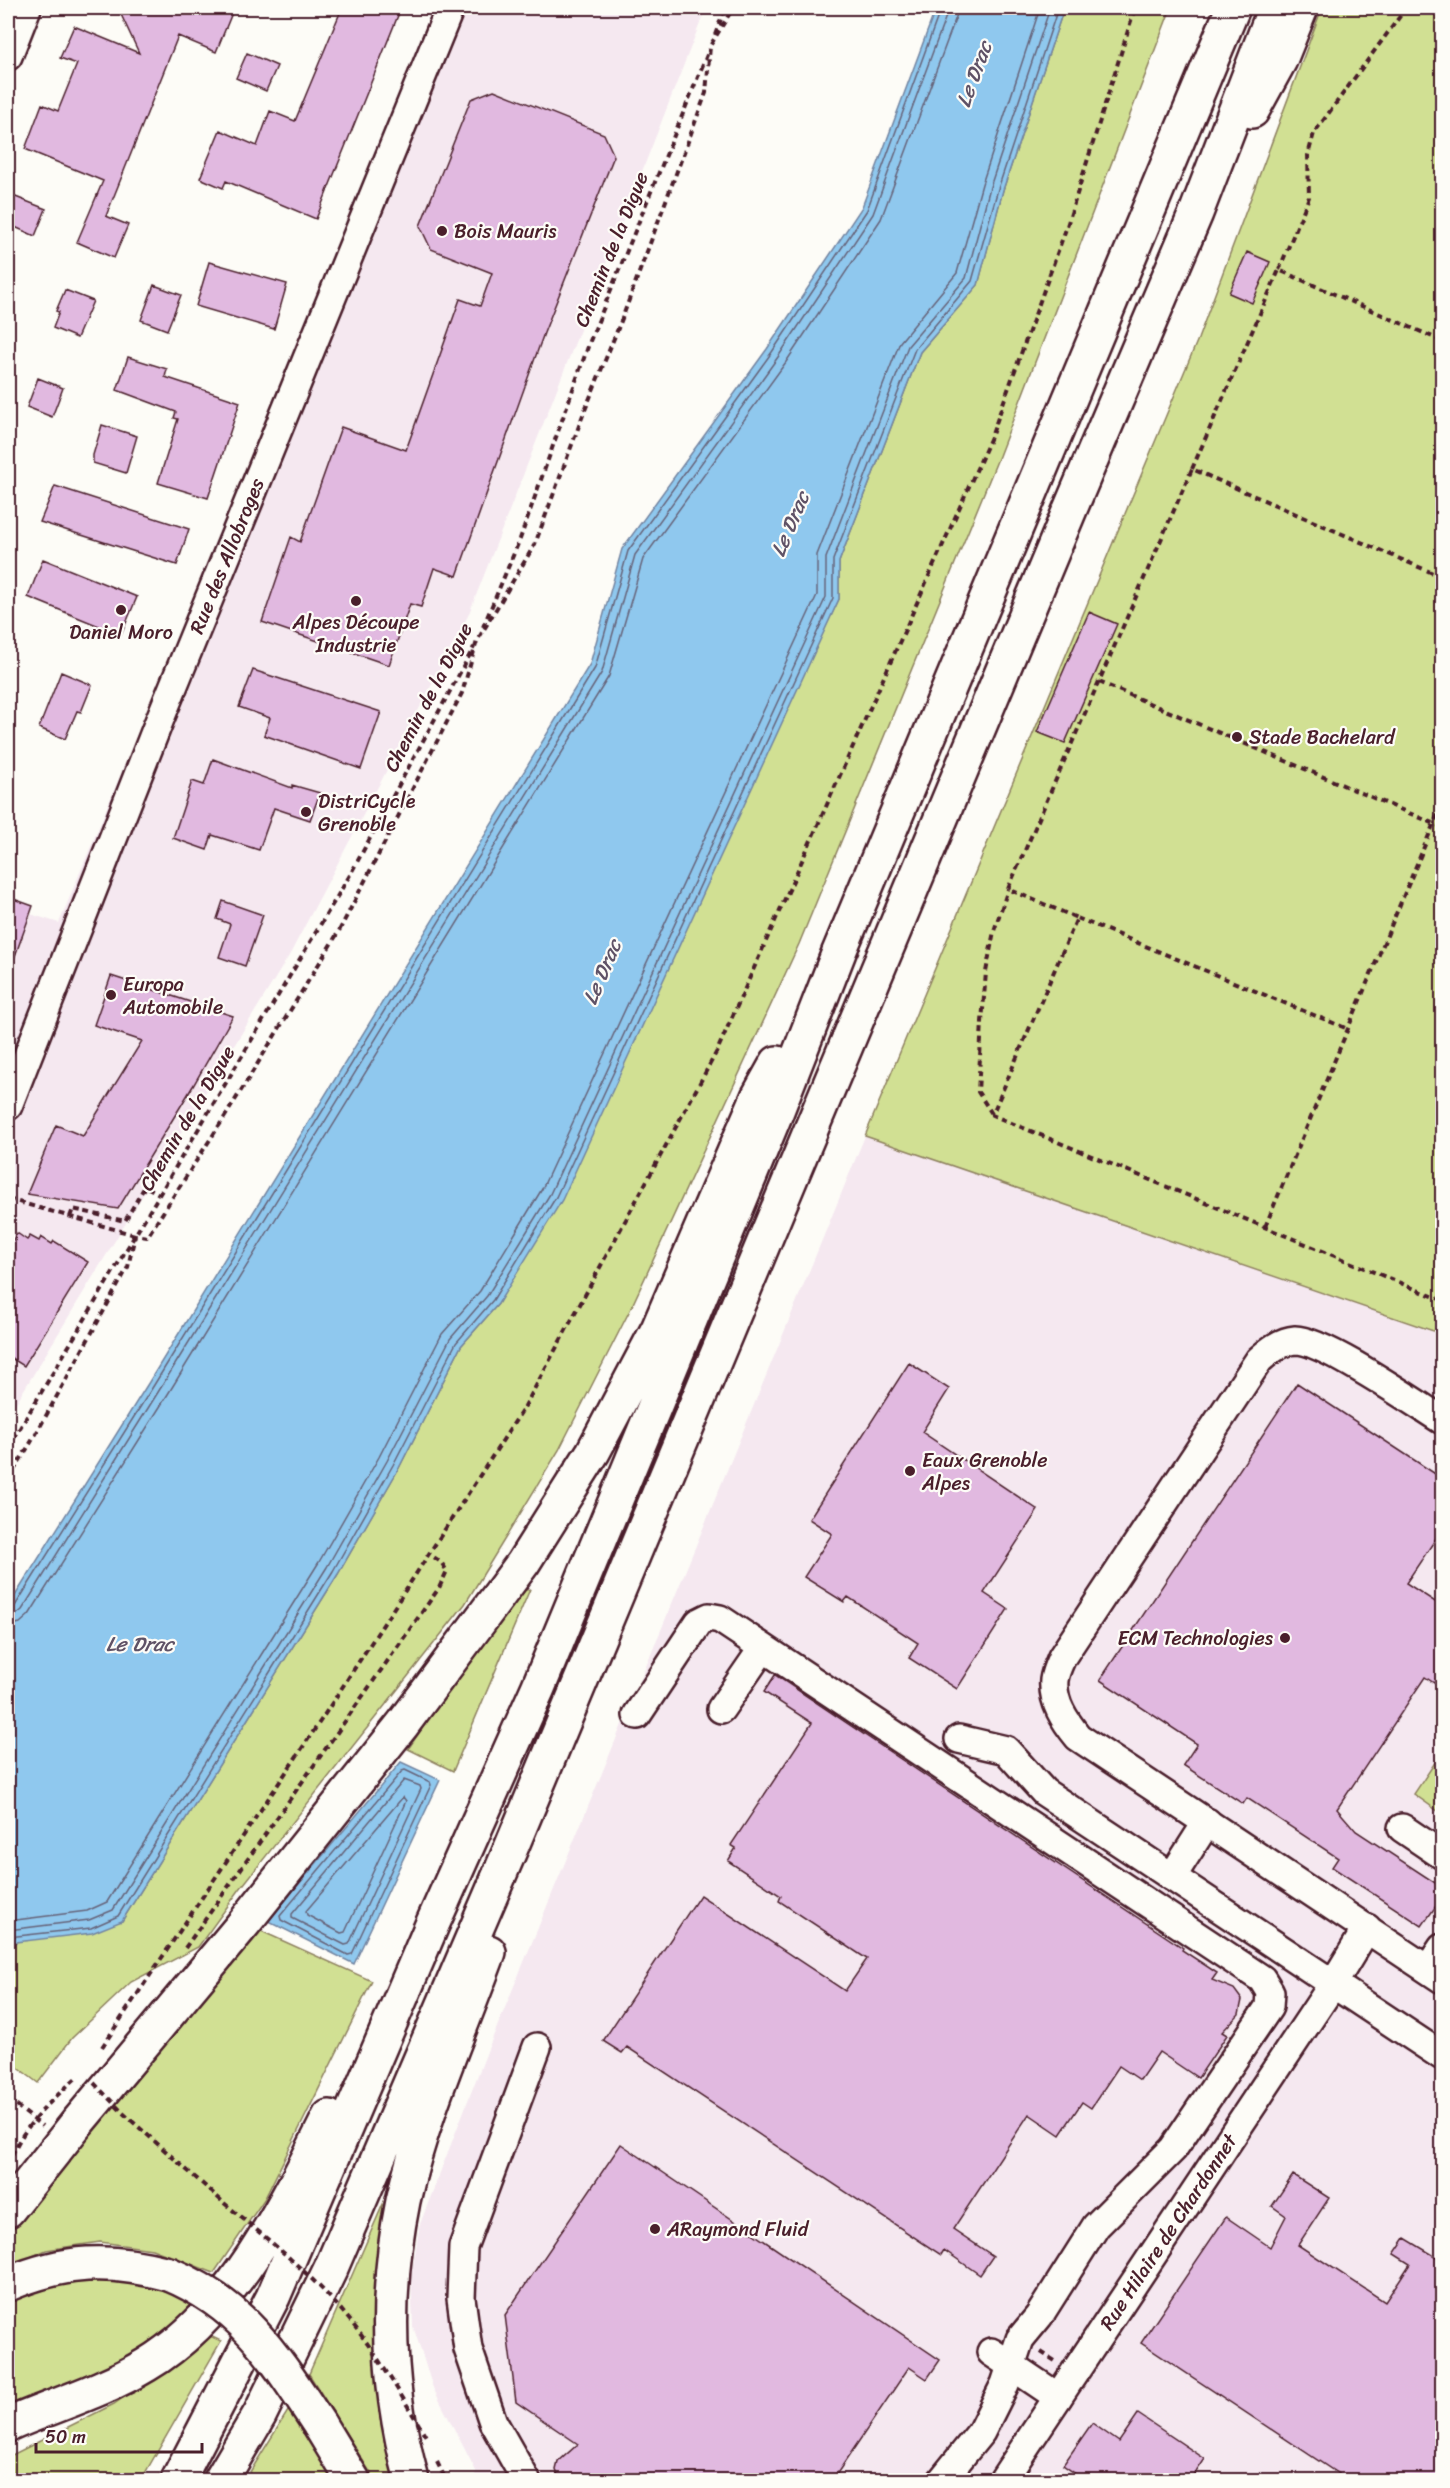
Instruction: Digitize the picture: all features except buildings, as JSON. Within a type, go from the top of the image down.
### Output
[{"type":"highway","points":[[178,2481],[273,2297],[432,1925],[538,1688],[776,1113],[839,952],[1233,8]]},
{"type":"highway","points":[[221,2481],[260,2414],[331,2268],[511,1848],[1196,213],[1275,8]]},
{"type":"highway","points":[[1196,213],[1280,60],[1301,8]]},
{"type":"highway","points":[[8,2210],[77,2123],[245,1922],[395,1733],[479,1624],[555,1515],[593,1452],[658,1329],[758,1097],[839,952]]},
{"type":"highway","points":[[412,2481],[400,2433],[393,2381],[391,2289],[397,2233],[411,2168],[425,2124],[505,1911],[511,1848]]},
{"type":"highway","points":[[8,2425],[127,2376],[170,2347],[207,2315],[234,2281],[279,2209],[432,1925]]},
{"type":"highway","points":[[8,2284],[42,2271],[80,2263],[132,2266],[169,2274],[204,2290],[238,2316],[279,2365],[319,2424],[353,2481]]},
{"type":"street","points":[[8,56],[27,8]]},
{"type":"street","name":"Rue des Allobroges","points":[[8,1106],[160,719],[450,8]]},
{"type":"street","points":[[1438,1965],[1367,1928],[1078,1737],[1066,1722],[1057,1703],[1054,1680],[1062,1657],[1259,1360],[1275,1347],[1295,1340],[1322,1346],[1443,1420]]},
{"type":"street","points":[[637,1715],[699,1622],[709,1617],[720,1619],[1262,1979],[1270,1992],[1269,2007],[1173,2149],[1096,2226],[1039,2316],[1002,2359],[981,2432],[942,2481]]},
{"type":"street","points":[[721,1709],[763,1648]]},
{"type":"street","points":[[959,1739],[1006,1749],[1044,1792],[1443,2056]]},
{"type":"street","points":[[1172,1877],[1207,1822]]},
{"type":"street","points":[[1402,1828],[1443,1856]]},
{"type":"street","name":"Rue Hilaire de Chardonnet","points":[[1003,2481],[1333,1983],[1367,1928]]},
{"type":"street","points":[[526,2481],[493,2422],[468,2349],[461,2298],[463,2247],[537,2047]]},
{"type":"street","points":[[1002,2359],[1058,2397]]},
{"type":"path","name":"Chemin de la Digue","points":[[8,1448],[350,875],[477,641],[520,539],[590,341],[725,8]]},
{"type":"path","points":[[8,1199],[147,1237],[226,1115],[339,931],[462,693],[477,641],[534,544],[623,316],[706,93],[710,46],[733,8]]},
{"type":"path","points":[[101,2049],[525,1406],[717,1051],[991,437],[1067,226],[1135,8]]},
{"type":"path","points":[[1406,8],[1314,133],[1308,155],[1309,197],[1280,270],[1008,889],[994,931],[986,972],[978,1092],[992,1115],[1443,1300]]},
{"type":"path","points":[[1280,270],[1443,341]]},
{"type":"path","points":[[1192,469],[1443,577]]},
{"type":"path","points":[[1099,682],[1443,827]]},
{"type":"path","points":[[1265,1227],[1443,804]]},
{"type":"path","points":[[1008,889],[1348,1029]]},
{"type":"path","points":[[992,1115],[1077,918]]},
{"type":"path","points":[[70,1217],[73,1209],[124,1221],[145,1186],[159,1194]]},
{"type":"path","points":[[8,1480],[36,1434],[128,1267],[135,1235]]},
{"type":"path","points":[[183,1951],[445,1578],[447,1571],[441,1562],[429,1554]]},
{"type":"path","points":[[8,2165],[21,2135],[46,2104],[83,2071]]},
{"type":"path","points":[[93,2078],[93,2083],[123,2113],[285,2254],[343,2312],[387,2374],[427,2438]]},
{"type":"path","points":[[8,2099],[33,2121]]},
{"type":"shaded area","points":[[439,8],[706,8],[468,616],[290,954],[8,1416],[8,907],[59,923]]},
{"type":"shaded area","points":[[865,1136],[1442,1334],[1442,1752],[1415,1794],[1442,1813],[1442,2480],[474,2480],[476,2471],[433,2388],[413,2326],[411,2277],[420,2224],[488,2049]]},
{"type":"green space","points":[[1064,8],[1171,8],[999,456],[799,944],[631,1308],[559,1450],[465,1604],[240,1889],[198,1947],[131,1982],[72,2038],[38,2083],[8,2060],[8,1943],[122,1921],[338,1574],[399,1468],[461,1346],[498,1304],[839,599],[839,562],[920,352],[978,285],[1003,190]]},
{"type":"green space","name":"Stade Bachelard","points":[[1322,8],[1442,8],[1442,1334],[865,1136],[1198,339]]},
{"type":"green space","points":[[530,1589],[453,1771],[408,1749],[515,1593]]},
{"type":"green space","points":[[1442,1752],[1442,1814],[1414,1794]]},
{"type":"green space","points":[[250,1926],[372,1981],[265,2198],[214,2273],[152,2249],[100,2242],[46,2250],[8,2267],[8,2226]]},
{"type":"green space","points":[[393,2181],[400,2480],[375,2480],[309,2374]]},
{"type":"green space","points":[[130,2277],[199,2303],[180,2322],[135,2354],[85,2378],[8,2408],[8,2300],[44,2283]]},
{"type":"green space","points":[[210,2336],[221,2341],[141,2480],[8,2480],[8,2457],[114,2404]]},
{"type":"green space","points":[[291,2406],[342,2480],[245,2480]]},
{"type":"water","name":"Le Drac","points":[[936,8],[1064,8],[1003,190],[978,285],[920,352],[839,562],[839,599],[562,1200],[498,1304],[461,1346],[399,1468],[338,1574],[122,1921],[92,1933],[8,1943],[8,1607],[149,1382],[590,664],[622,549],[767,349],[862,207]]},
{"type":"water","points":[[401,1762],[440,1780],[354,1964],[268,1921]]},
{"type":"place","name":"Bois Mauris","points":[[442,231]]},
{"type":"place","name":"Alpes Découpe Industrie","points":[[356,601]]},
{"type":"place","name":"Daniel Moro","points":[[121,610]]},
{"type":"place","name":"Stade Bachelard","points":[[1237,737]]},
{"type":"place","name":"DistriCycle Grenoble","points":[[306,812]]},
{"type":"place","name":"Europa Automobile","points":[[111,995]]},
{"type":"place","name":"Eaux Grenoble Alpes","points":[[910,1471]]},
{"type":"place","name":"ECM Technologies","points":[[1285,1638]]},
{"type":"place","name":"ARaymond Fluid","points":[[655,2229]]}]
